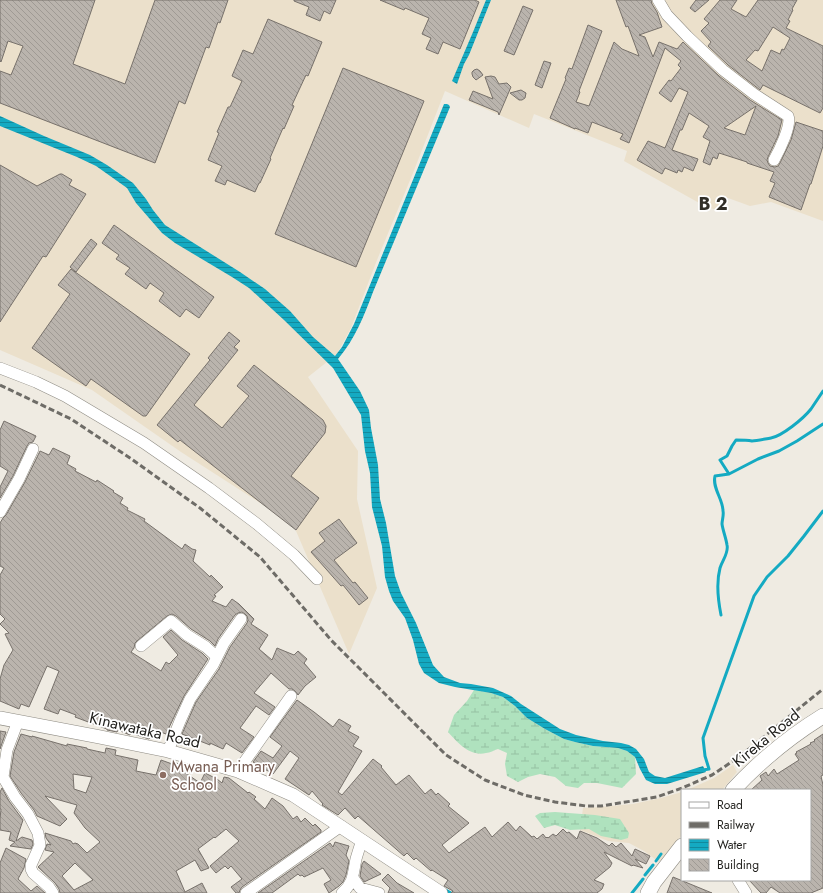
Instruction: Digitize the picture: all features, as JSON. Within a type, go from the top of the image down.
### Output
[{"type":"main road","name":"Kireka Road","points":[[734,789],[749,773],[784,742],[823,716]]},
{"type":"main road","points":[[649,889],[681,847]]},
{"type":"street","points":[[658,0],[667,16],[723,70],[754,94],[790,118],[789,125],[774,160]]},
{"type":"street","points":[[0,368],[36,382],[65,396],[144,443],[258,524],[294,555],[317,579]]},
{"type":"street","points":[[0,512],[19,479],[33,449]]},
{"type":"street","points":[[168,751],[190,699],[213,666],[224,643],[241,619]]},
{"type":"street","points":[[141,646],[171,621],[187,636],[206,647],[217,657]]},
{"type":"street","points":[[238,771],[292,696]]},
{"type":"street","name":"Kinawataka Road","points":[[0,718],[168,751],[238,771],[293,795],[441,893]]},
{"type":"street","points":[[18,721],[8,750],[3,777],[15,797],[28,814],[38,833],[40,845],[31,865],[31,869],[33,873],[53,893]]},
{"type":"street","points":[[246,893],[341,826]]},
{"type":"street","points":[[362,840],[348,888],[360,888],[379,893]]},
{"type":"street","points":[[739,881],[746,893]]},
{"type":"shaded area","points":[[0,0],[823,0],[823,221],[771,202],[750,206],[728,198],[721,212],[701,204],[624,161],[627,151],[534,114],[529,128],[445,91],[351,328],[337,354],[308,377],[358,451],[357,499],[377,588],[349,654],[293,524],[181,452],[92,390],[0,350]]},
{"type":"shaded area","points":[[733,765],[737,772],[723,789],[689,789],[714,778]]},
{"type":"shaded area","points":[[681,792],[681,836],[659,862],[644,851],[629,843],[608,841],[580,830],[583,808],[633,804]]},
{"type":"green space","points":[[474,690],[503,697],[527,718],[564,739],[593,746],[618,748],[627,751],[635,757],[636,774],[622,788],[597,783],[584,783],[578,788],[566,786],[555,777],[540,774],[528,777],[518,782],[507,776],[505,764],[507,753],[498,749],[480,754],[469,751],[455,740],[448,732],[454,715],[467,701]]},
{"type":"green space","points":[[555,812],[595,815],[620,819],[629,833],[628,838],[621,840],[601,836],[589,829],[570,830],[555,825],[544,828],[535,816],[540,813]]},
{"type":"water","points":[[486,0],[491,0],[457,84],[452,81]]},
{"type":"water","points":[[444,104],[449,105],[450,107],[366,310],[354,335],[338,359],[360,391],[369,410],[378,465],[380,499],[386,523],[395,576],[401,593],[416,623],[433,665],[444,677],[460,683],[493,688],[511,696],[560,729],[576,735],[629,745],[636,749],[644,759],[649,772],[655,776],[665,778],[703,766],[706,772],[667,784],[655,784],[646,780],[635,757],[627,751],[618,748],[593,746],[564,739],[527,718],[503,697],[491,693],[439,683],[424,673],[419,664],[413,640],[405,618],[393,601],[385,577],[382,546],[372,507],[370,473],[365,451],[361,415],[333,368],[249,288],[175,243],[162,233],[136,203],[127,188],[96,166],[0,126],[0,116],[90,155],[107,165],[133,183],[165,225],[265,289],[290,311],[313,337],[335,356],[342,347],[354,324]]},
{"type":"building","points":[[0,0],[95,0],[73,64],[125,84],[155,0],[228,0],[220,23],[218,22],[209,48],[206,47],[185,104],[179,101],[155,163],[0,103],[0,71],[11,75],[23,46],[8,41],[1,62],[0,61]]},
{"type":"building","points":[[294,0],[336,0],[330,14],[324,11],[320,21],[306,15],[309,7]]},
{"type":"building","points":[[380,0],[475,0],[479,2],[460,49],[443,42],[438,54],[426,49],[431,38],[422,34],[429,18]]},
{"type":"building","points":[[616,0],[651,0],[662,27],[639,35],[645,37],[653,57],[659,42],[677,49],[683,42],[719,76],[750,100],[782,120],[778,136],[767,160],[770,166],[775,167],[780,163],[791,140],[796,122],[823,131],[823,146],[801,210],[769,197],[775,183],[770,181],[774,172],[719,153],[717,159],[713,157],[710,165],[703,162],[710,141],[703,137],[709,126],[689,113],[672,150],[698,159],[693,171],[684,167],[682,172],[678,170],[677,173],[665,168],[662,174],[637,160],[648,141],[665,148],[688,92],[679,88],[671,102],[659,93],[681,68],[678,65],[681,61],[665,48],[629,143],[620,139],[623,134],[592,122],[588,133],[550,118],[569,68],[572,69],[588,25],[602,31],[576,102],[589,106],[614,42],[622,49],[639,56],[628,26],[626,27]],"holes":[[[756,106],[745,135],[724,128]]]},
{"type":"building","points":[[696,0],[709,0],[695,12],[690,8]]},
{"type":"building","points":[[720,0],[737,0],[731,9],[746,17],[758,0],[797,0],[792,9],[793,10],[788,20],[790,21],[786,28],[823,46],[823,108],[820,113],[763,85],[760,90],[728,65],[708,46],[711,42],[701,31],[709,23],[704,19]],"holes":[[[773,27],[790,38],[784,50],[782,49],[780,54],[771,50],[762,71],[746,60],[755,50],[758,51]]]},
{"type":"building","points":[[523,6],[533,10],[514,55],[504,51]]},
{"type":"building","points":[[268,19],[322,42],[308,76],[306,75],[292,105],[294,106],[255,192],[227,180],[225,185],[215,181],[222,166],[208,160],[219,133],[217,132],[242,81],[232,76],[243,50],[253,54]]},
{"type":"building","points":[[544,61],[551,63],[542,88],[535,85]]},
{"type":"building","points":[[343,68],[424,101],[356,267],[275,234]]},
{"type":"building","points":[[477,69],[483,75],[476,80],[473,77],[472,72]]},
{"type":"building","points":[[485,77],[495,77],[499,84],[507,83],[511,87],[499,115],[498,112],[469,100],[473,91],[493,99]]},
{"type":"building","points":[[521,90],[526,93],[525,98],[522,100],[519,100],[510,93]]},
{"type":"building","points":[[0,165],[37,186],[62,174],[72,180],[69,185],[86,194],[46,257],[43,256],[0,322]]},
{"type":"building","points":[[114,225],[214,297],[199,318],[186,309],[180,317],[159,301],[164,293],[150,283],[146,289],[125,274],[130,268],[116,259],[119,255],[102,243]]},
{"type":"building","points":[[91,239],[97,244],[76,272],[70,267]]},
{"type":"building","points":[[71,269],[190,354],[146,416],[143,416],[91,379],[86,386],[32,348],[70,294],[58,285]]},
{"type":"building","points":[[229,332],[240,341],[234,347],[238,350],[194,405],[222,428],[249,396],[237,386],[254,365],[323,420],[326,426],[325,433],[291,476],[319,498],[296,530],[180,440],[178,442],[157,425],[210,360],[208,358]]},
{"type":"building","points":[[4,421],[36,436],[33,442],[29,443],[27,446],[13,476],[0,498],[0,487],[8,471],[0,466],[0,430]]},
{"type":"building","points":[[53,448],[70,456],[67,464],[76,469],[75,471],[96,482],[97,480],[123,498],[120,503],[128,508],[127,510],[145,519],[144,521],[182,549],[185,544],[196,550],[193,561],[210,577],[211,575],[223,587],[214,595],[216,596],[212,601],[226,607],[232,599],[239,604],[254,619],[251,624],[268,635],[259,649],[272,660],[277,648],[294,655],[298,651],[307,659],[304,663],[316,677],[305,686],[298,695],[295,691],[289,689],[271,673],[254,693],[275,707],[269,715],[256,706],[240,728],[254,737],[242,753],[226,743],[223,749],[182,734],[196,702],[219,669],[230,647],[247,623],[247,616],[242,612],[235,615],[218,639],[215,646],[172,614],[167,616],[135,643],[131,652],[161,671],[166,662],[169,664],[178,655],[163,637],[171,630],[208,659],[184,696],[166,734],[153,729],[149,739],[131,733],[130,735],[118,730],[117,732],[107,730],[60,709],[58,714],[44,709],[59,671],[47,666],[29,707],[21,704],[19,709],[0,701],[0,679],[4,665],[13,650],[5,634],[9,633],[0,624],[5,619],[0,614],[0,575],[4,568],[0,566],[0,523],[25,482],[40,451],[49,455]]},
{"type":"building","points":[[339,519],[357,543],[334,560],[368,598],[359,605],[343,585],[341,586],[311,552],[325,541],[319,533]]},
{"type":"building","points":[[297,700],[333,727],[339,719],[351,726],[348,731],[359,737],[353,746],[362,751],[338,792],[342,795],[373,759],[382,766],[381,767],[396,785],[409,775],[425,794],[431,789],[436,795],[438,793],[450,804],[448,806],[469,823],[442,845],[449,853],[485,827],[492,837],[508,822],[516,831],[520,826],[532,837],[534,836],[537,839],[543,834],[546,838],[553,834],[556,836],[563,829],[577,839],[580,831],[597,838],[609,846],[612,843],[616,847],[621,843],[632,856],[635,849],[650,856],[646,864],[635,859],[643,868],[632,866],[604,852],[612,863],[610,867],[594,880],[604,884],[602,889],[597,893],[451,893],[453,891],[444,886],[448,880],[432,870],[431,871],[416,858],[414,860],[407,853],[404,856],[358,816],[355,819],[345,808],[338,815],[322,805],[323,804],[312,791],[309,795],[285,779],[299,758],[290,751],[273,774],[253,762],[261,751],[273,758],[282,746],[270,737]]},
{"type":"building","points":[[0,731],[6,732],[0,749]]},
{"type":"building","points":[[21,734],[67,746],[67,744],[105,753],[106,748],[116,750],[115,755],[138,760],[136,771],[156,775],[161,760],[175,765],[176,763],[189,767],[187,774],[200,783],[205,773],[222,783],[224,777],[229,778],[248,793],[249,792],[256,797],[254,799],[265,809],[272,798],[283,806],[293,819],[297,816],[301,822],[305,818],[313,826],[315,824],[321,832],[242,887],[239,893],[236,893],[231,887],[242,879],[231,866],[228,869],[225,866],[216,873],[210,866],[239,841],[226,829],[198,849],[209,868],[201,871],[195,860],[176,871],[185,892],[202,883],[207,893],[60,893],[55,883],[38,867],[54,852],[45,850],[47,844],[51,845],[46,838],[45,833],[71,841],[73,844],[78,844],[87,853],[100,842],[85,828],[74,813],[77,805],[45,796],[67,819],[60,826],[37,816],[10,776],[14,752]],"holes":[[[73,774],[92,777],[86,793],[74,789]],[[75,863],[93,880],[74,890],[62,876]]]},
{"type":"building","points":[[823,734],[823,775],[821,776],[823,785],[823,888],[811,893],[780,893],[771,887],[766,893],[761,893],[750,881],[811,881],[811,789],[752,789],[762,780],[760,776],[766,772],[768,776],[774,769],[777,774],[799,760],[795,754],[797,753],[796,752],[811,744],[810,743],[815,741],[814,740]]},
{"type":"building","points":[[2,788],[9,801],[23,820],[16,841],[22,837],[32,840],[33,844],[31,849],[10,846],[15,842],[9,840],[11,832],[0,830],[0,792]]},
{"type":"building","points":[[335,842],[349,846],[346,855],[349,861],[343,882],[329,893],[324,884],[331,880],[323,868],[304,877],[298,874],[272,893],[258,893],[330,843],[333,847]]},
{"type":"building","points":[[6,848],[26,859],[24,868],[18,879],[31,891],[37,886],[45,893],[0,893],[0,863]]},
{"type":"building","points":[[364,861],[381,874],[364,882],[360,876]]},
{"type":"building","points":[[388,874],[397,883],[414,893],[388,893],[390,888],[382,880]]},
{"type":"building","points":[[673,877],[712,893],[667,893]]},
{"type":"waterway","points":[[729,474],[720,460],[727,456],[736,440],[756,441],[776,437],[798,422],[811,409],[823,391]]},
{"type":"waterway","points":[[721,615],[718,597],[718,580],[720,568],[726,554],[727,542],[722,524],[723,507],[716,489],[714,480],[715,476],[729,474],[758,459],[779,451],[823,424]]},
{"type":"waterway","points":[[703,770],[709,769],[705,756],[703,738],[754,596],[767,577],[788,556],[823,511]]},
{"type":"waterway","points":[[656,861],[661,854]]},
{"type":"waterway","points":[[645,875],[653,865]]},
{"type":"waterway","points":[[632,893],[643,879]]},
{"type":"waterway","points":[[444,889],[451,893]]},
{"type":"railway","points":[[0,385],[71,419],[130,458],[200,508],[260,557],[331,640],[446,755],[485,780],[524,795],[555,802],[586,806],[601,806],[657,797],[712,775],[739,757],[823,689]]},
{"type":"place","name":"Mwana Primary School","points":[[163,775]]},
{"type":"district","name":"B 2","points":[[713,204]]}]
